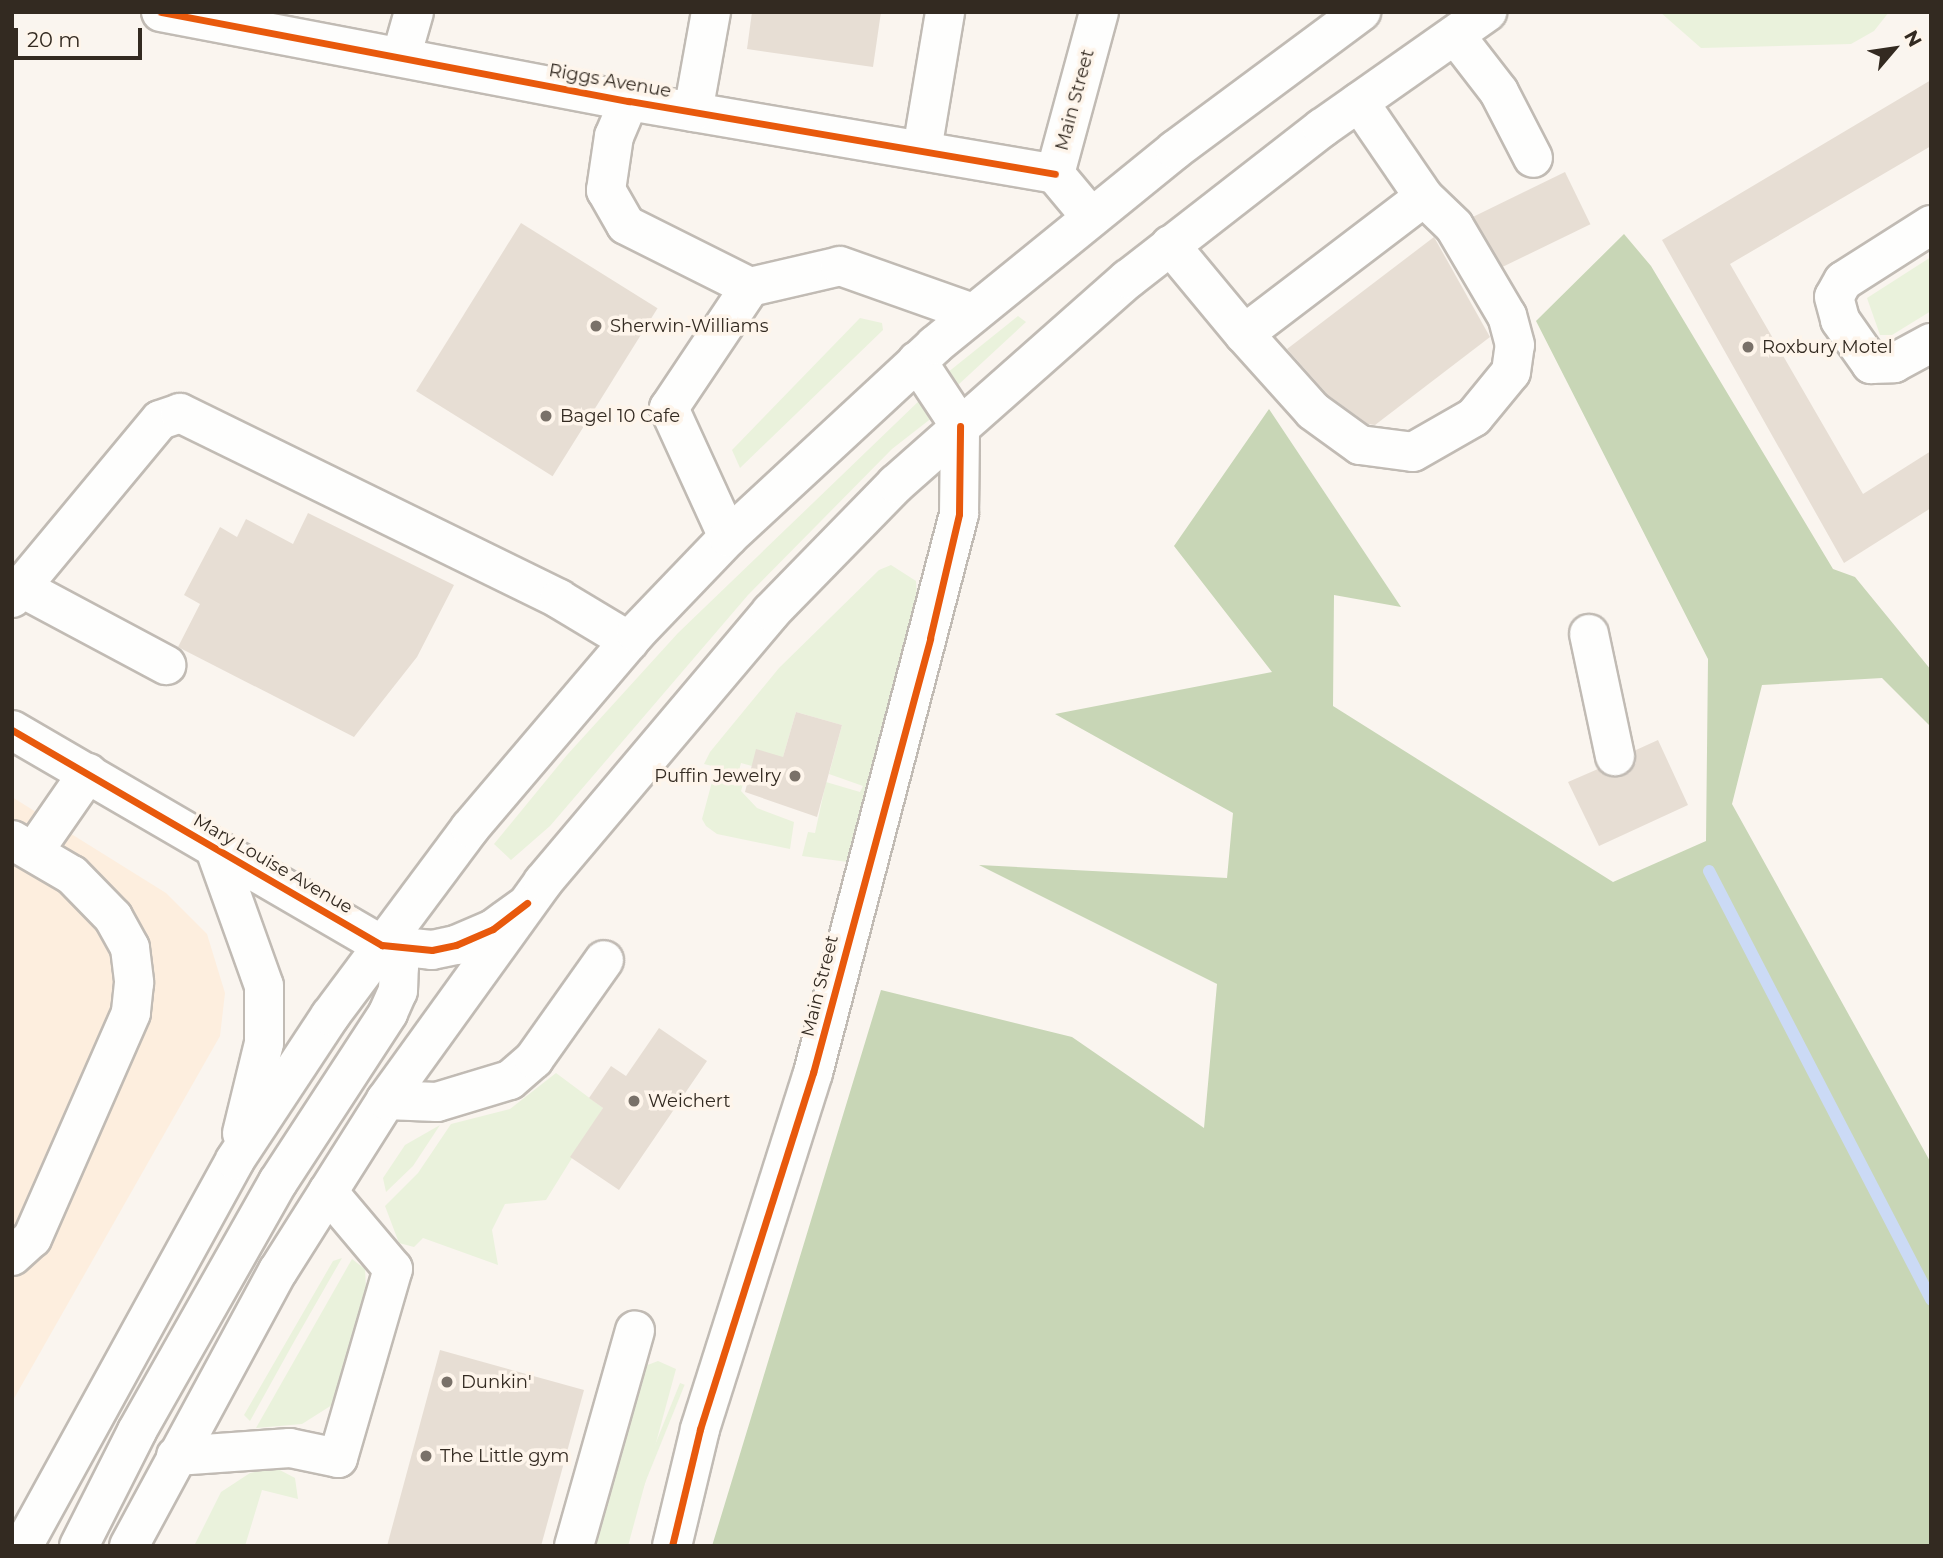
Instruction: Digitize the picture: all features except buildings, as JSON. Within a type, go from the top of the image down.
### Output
[{"type":"main road","name":"Riggs Avenue","points":[[161,12],[402,54],[629,101],[1055,174]]},
{"type":"main road","points":[[402,54],[414,12]]},
{"type":"main road","points":[[693,111],[711,12]]},
{"type":"main road","points":[[922,150],[945,12]]},
{"type":"main road","name":"Main Street","points":[[1091,217],[1055,174],[1099,12]]},
{"type":"main road","points":[[23,1546],[235,1160],[382,945],[470,828],[629,641],[728,537],[973,313],[1091,217],[1361,12]]},
{"type":"main road","points":[[129,1546],[176,1456],[328,1192],[386,1100],[527,903],[771,612],[960,426],[1170,245],[1359,102],[1487,12]]},
{"type":"main road","points":[[1455,35],[1499,92],[1533,158]]},
{"type":"main road","points":[[629,101],[612,150],[606,190],[613,210],[644,235],[750,287],[840,266],[973,313]]},
{"type":"main road","points":[[1170,245],[1313,411],[1360,445],[1413,452],[1474,417],[1511,372],[1515,345],[1507,316],[1454,226],[1424,197],[1359,102]]},
{"type":"main road","points":[[1244,334],[1424,197]]},
{"type":"main road","points":[[1931,225],[1843,281],[1834,297],[1840,320],[1871,363],[1894,363],[1931,343]]},
{"type":"main road","points":[[728,537],[668,408],[750,287]]},
{"type":"main road","points":[[918,361],[960,426]]},
{"type":"main road","points":[[166,665],[16,592],[160,420],[180,413],[559,599],[629,641]]},
{"type":"main road","name":"Main Street","points":[[672,1546],[700,1429],[813,1073],[930,638],[959,514],[960,426]]},
{"type":"main road","points":[[1589,634],[1615,757]]},
{"type":"main road","name":"Mary Louise Avenue","points":[[12,730],[382,945],[432,950],[456,945],[493,929],[527,903]]},
{"type":"main road","points":[[12,1256],[23,1250],[37,1225],[131,1013],[134,983],[130,948],[113,917],[72,875],[23,846],[88,773]]},
{"type":"main road","points":[[215,849],[258,958],[264,996],[264,1043],[235,1160]]},
{"type":"main road","points":[[79,1546],[137,1431],[278,1182],[388,1013],[398,991],[399,967],[382,945]]},
{"type":"main road","points":[[386,1100],[437,1102],[510,1080],[534,1059],[604,960]]},
{"type":"main road","points":[[176,1456],[290,1448],[338,1458],[393,1269],[328,1192]]},
{"type":"main road","points":[[574,1546],[635,1330]]},
{"type":"shaded area","points":[[12,797],[166,893],[207,934],[225,993],[220,1036],[12,1402]]},
{"type":"green space","points":[[1660,12],[1889,12],[1874,31],[1851,44],[1701,48]]},
{"type":"green space","points":[[1624,234],[1651,266],[1833,569],[1855,577],[1931,670],[1931,727],[1882,678],[1762,685],[1732,804],[1931,1163],[1931,1546],[712,1546],[881,990],[1072,1037],[1204,1128],[1217,984],[979,865],[1227,878],[1233,813],[1055,714],[1272,672],[1174,546],[1269,409],[1401,607],[1334,595],[1333,706],[1613,882],[1706,841],[1708,659],[1536,321]]},
{"type":"green space","points":[[1931,257],[1931,311],[1892,335],[1880,335],[1867,298]]},
{"type":"green space","points":[[1018,316],[1026,322],[958,385],[947,373]]},
{"type":"green space","points":[[860,318],[882,323],[883,330],[740,468],[732,450]]},
{"type":"green space","points":[[922,398],[933,417],[892,449],[748,595],[550,826],[511,860],[494,844],[567,755],[678,633]]},
{"type":"green space","points":[[891,565],[916,581],[917,598],[848,862],[802,856],[808,832],[815,833],[826,782],[860,792],[863,786],[829,774],[842,725],[796,712],[783,757],[752,766],[741,763],[737,778],[744,781],[741,791],[757,808],[794,822],[790,849],[717,834],[706,826],[702,819],[716,767],[704,764],[710,752],[779,668],[879,570]]},
{"type":"green space","points":[[556,1073],[603,1108],[546,1200],[505,1204],[492,1230],[498,1265],[423,1238],[414,1247],[399,1243],[385,1206],[418,1173],[451,1124],[510,1109]]},
{"type":"green space","points":[[440,1125],[413,1166],[386,1192],[383,1178],[405,1145]]},
{"type":"green space","points":[[342,1258],[250,1421],[244,1415],[333,1261]]},
{"type":"green space","points":[[352,1259],[365,1269],[366,1288],[332,1405],[302,1424],[256,1428]]},
{"type":"green space","points":[[658,1361],[676,1369],[628,1546],[596,1546],[645,1366]]},
{"type":"green space","points":[[680,1383],[685,1385],[621,1542],[617,1540]]},
{"type":"green space","points":[[276,1468],[295,1478],[298,1499],[262,1490],[245,1546],[194,1546],[221,1492],[250,1473]]},
{"type":"waterway","points":[[1709,871],[1931,1300]]},
{"type":"cycle path","points":[[161,12],[629,101],[1055,174]]},
{"type":"cycle path","points":[[672,1546],[700,1429],[813,1073],[930,638],[959,514],[960,426]]},
{"type":"cycle path","points":[[12,730],[382,945],[432,950],[456,945],[493,929],[527,903]]},
{"type":"place","name":"Sherwin-Williams","points":[[596,326]]},
{"type":"place","name":"Roxbury Motel","points":[[1748,347]]},
{"type":"place","name":"Bagel 10 Cafe","points":[[546,416]]},
{"type":"place","name":"Puffin Jewelry","points":[[795,776]]},
{"type":"place","name":"Weichert","points":[[634,1101]]},
{"type":"place","name":"Dunkin'","points":[[447,1382]]},
{"type":"place","name":"The Little gym","points":[[426,1456]]}]
